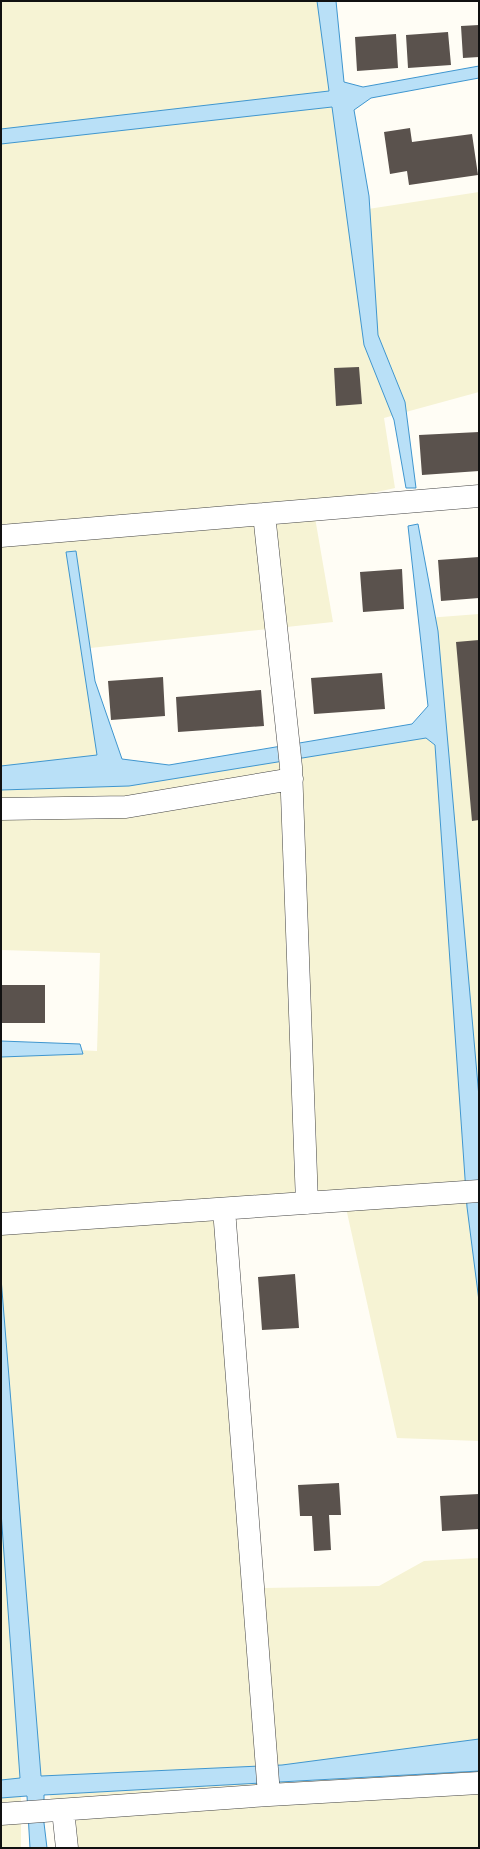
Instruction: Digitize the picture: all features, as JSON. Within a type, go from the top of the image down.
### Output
[{"type":"street","points":[[1,536],[479,496]]},
{"type":"street","points":[[264,514],[292,773],[307,1203]]},
{"type":"street","points":[[1,809],[126,807],[292,773]]},
{"type":"street","points":[[3,1224],[470,1192]]},
{"type":"street","points":[[224,1209],[269,1795]]},
{"type":"street","points":[[1,1814],[269,1795],[479,1783]]},
{"type":"street","points":[[55,1811],[67,1848]]},
{"type":"shaded area","points":[[1,1],[325,1],[355,211],[479,192],[479,392],[384,418],[395,488],[313,506],[333,622],[81,649],[106,777],[440,726],[427,618],[479,614],[479,1441],[397,1438],[346,1208],[231,1218],[264,1588],[379,1586],[424,1561],[479,1558],[479,1848],[56,1848],[49,1787],[21,1786],[21,1848],[1,1848],[1,1046],[97,1051],[100,953],[1,950]]},
{"type":"water","points":[[317,1],[336,1],[344,82],[363,87],[479,66],[479,78],[371,98],[354,110],[369,196],[378,335],[405,402],[416,488],[406,488],[394,420],[364,345],[332,107],[1,144],[1,129],[329,91]]},
{"type":"water","points":[[418,524],[438,631],[479,1097],[479,1301],[467,1207],[435,745],[426,738],[129,786],[1,790],[1,766],[97,755],[66,552],[76,551],[95,681],[122,759],[169,765],[412,724],[428,706],[408,526]]},
{"type":"water","points":[[1,1041],[80,1044],[83,1054],[1,1057]]},
{"type":"water","points":[[1,1278],[41,1776],[282,1765],[479,1739],[479,1771],[44,1795],[44,1823],[47,1848],[30,1848],[27,1796],[1,1798],[1,1780],[20,1778],[1,1512]]},
{"type":"building","points":[[479,25],[479,57],[463,58],[461,26]]},
{"type":"building","points":[[448,32],[451,65],[408,68],[406,35]]},
{"type":"building","points":[[396,34],[398,68],[357,71],[355,37]]},
{"type":"building","points":[[410,128],[412,142],[472,134],[478,175],[409,185],[407,171],[390,174],[384,132]]},
{"type":"building","points":[[359,367],[362,404],[336,406],[334,368]]},
{"type":"building","points":[[479,432],[479,471],[422,475],[419,435]]},
{"type":"building","points":[[479,557],[479,598],[441,601],[438,560]]},
{"type":"building","points":[[402,569],[404,609],[363,612],[360,572]]},
{"type":"building","points":[[479,640],[479,820],[472,821],[456,642]]},
{"type":"building","points":[[382,673],[385,709],[314,714],[311,678]]},
{"type":"building","points":[[163,677],[165,716],[111,720],[108,681]]},
{"type":"building","points":[[261,690],[264,726],[178,732],[176,697]]},
{"type":"building","points":[[1,985],[45,985],[45,1023],[1,1023]]},
{"type":"building","points":[[295,1274],[299,1328],[262,1330],[258,1277]]},
{"type":"building","points":[[339,1483],[341,1515],[329,1515],[331,1550],[314,1551],[312,1516],[300,1516],[298,1485]]},
{"type":"building","points":[[479,1494],[479,1529],[442,1531],[440,1496]]}]
